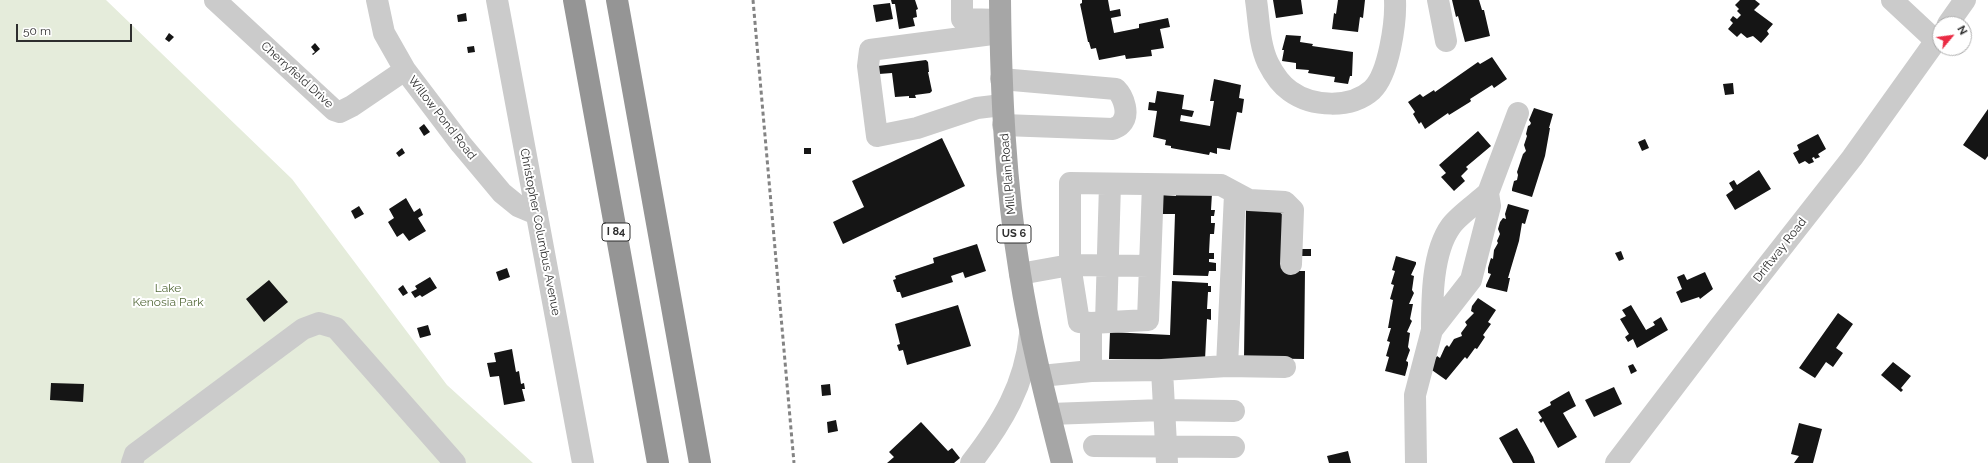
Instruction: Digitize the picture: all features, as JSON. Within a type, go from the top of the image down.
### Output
[{"type":"highway","name":"I 84","points":[[574,0],[658,463]]},
{"type":"highway","points":[[617,0],[700,463]]},
{"type":"main road","name":"Mill Plain Road","points":[[1000,18],[1001,80],[1007,170],[1020,274],[1030,331],[1062,463]]},
{"type":"street","name":"Cherryfield Drive","points":[[215,0],[334,110],[340,112],[352,106],[405,70]]},
{"type":"street","name":"Willow Pond Road","points":[[377,0],[384,33],[405,70],[461,144],[502,193],[518,206],[537,214]]},
{"type":"street","name":"Christopher Columbus Avenue","points":[[497,0],[583,463]]},
{"type":"street","points":[[962,0],[962,19],[1000,18]]},
{"type":"street","points":[[1256,0],[1264,52],[1267,62],[1277,78],[1290,91],[1299,96],[1308,100],[1330,103],[1346,102],[1358,98],[1373,89],[1379,81],[1391,41],[1395,0]]},
{"type":"street","points":[[1438,0],[1446,41]]},
{"type":"street","points":[[1892,0],[1932,27]]},
{"type":"street","name":"Driftway Road","points":[[1953,16],[1964,0]]},
{"type":"street","points":[[1000,18],[956,39],[870,50],[868,66],[877,136],[917,128],[977,108],[1003,115],[1113,129],[1121,124],[1126,113],[1122,94],[1116,89],[1001,80]]},
{"type":"street","name":"Driftway Road","points":[[1616,463],[1720,325],[1847,164],[1932,46]]},
{"type":"street","points":[[1416,463],[1415,395],[1432,330],[1433,292],[1441,246],[1451,225],[1488,194],[1518,113]]},
{"type":"street","points":[[1153,185],[1148,320],[1078,322],[1070,265],[1070,183],[1221,185],[1248,200],[1285,202],[1293,210],[1291,264]]},
{"type":"street","points":[[1091,371],[1108,265],[1110,184]]},
{"type":"street","points":[[1227,366],[1235,194]]},
{"type":"street","points":[[1432,330],[1471,280],[1490,206],[1488,194]]},
{"type":"street","points":[[1020,274],[1070,265],[1150,266]]},
{"type":"street","points":[[132,463],[135,454],[303,329],[319,323],[336,328],[455,463]]},
{"type":"street","points":[[971,463],[998,425],[1011,403],[1021,380],[1028,355],[1030,331]]},
{"type":"street","points":[[1041,376],[1091,371],[1162,370],[1227,366],[1285,367]]},
{"type":"street","points":[[1162,370],[1163,410],[1167,455]]},
{"type":"street","points":[[1050,414],[1163,410],[1234,411]]},
{"type":"street","points":[[1094,446],[1167,455],[1234,446]]},
{"type":"green space","name":"Lake Kenosia Park","points":[[0,0],[106,0],[292,179],[447,385],[533,463],[0,463]]},
{"type":"building","points":[[891,0],[915,0],[918,9],[916,10],[917,17],[913,18],[915,26],[899,29],[895,4],[892,4]]},
{"type":"building","points":[[1082,0],[1108,0],[1110,11],[1120,9],[1121,16],[1111,18],[1114,33],[1139,28],[1139,24],[1168,18],[1170,27],[1160,29],[1164,48],[1151,50],[1152,56],[1126,59],[1125,55],[1099,60],[1096,48],[1091,49],[1088,42],[1080,4],[1082,3]]},
{"type":"building","points":[[1273,0],[1301,0],[1303,14],[1276,18]]},
{"type":"building","points":[[1338,0],[1365,0],[1363,18],[1360,17],[1358,32],[1332,29],[1334,13],[1336,14]]},
{"type":"building","points":[[1452,0],[1479,0],[1482,10],[1484,10],[1490,36],[1465,42],[1458,16],[1456,17]]},
{"type":"building","points":[[1740,0],[1755,0],[1760,4],[1754,10],[1773,24],[1767,31],[1769,34],[1761,43],[1753,36],[1747,38],[1741,33],[1737,37],[1728,29],[1733,23],[1730,20],[1733,16],[1737,19],[1741,15],[1737,11],[1739,9],[1735,5]]},
{"type":"building","points":[[890,3],[893,19],[876,22],[873,5]]},
{"type":"building","points":[[466,13],[467,21],[458,22],[457,15]]},
{"type":"building","points":[[169,33],[174,37],[169,42],[165,39]]},
{"type":"building","points":[[1286,35],[1301,36],[1300,42],[1313,44],[1312,46],[1353,52],[1352,76],[1350,76],[1348,84],[1334,82],[1335,77],[1308,73],[1309,70],[1296,69],[1296,63],[1282,61],[1284,50],[1282,50]]},
{"type":"building","points":[[315,43],[320,49],[313,55],[312,54],[315,52],[311,47]]},
{"type":"building","points":[[474,46],[475,52],[468,53],[467,47]]},
{"type":"building","points":[[1492,57],[1507,79],[1494,88],[1492,85],[1470,99],[1470,102],[1449,115],[1448,113],[1425,129],[1421,122],[1419,124],[1413,114],[1415,112],[1408,102],[1420,94],[1423,97],[1434,90],[1435,92],[1478,62],[1480,64]]},
{"type":"building","points":[[926,60],[928,62],[928,72],[932,91],[930,93],[915,95],[916,98],[909,98],[909,96],[895,97],[892,73],[879,74],[878,66]]},
{"type":"building","points":[[1214,79],[1241,85],[1239,98],[1244,99],[1242,113],[1237,112],[1230,150],[1217,148],[1217,154],[1210,152],[1209,155],[1171,148],[1171,146],[1165,145],[1166,140],[1153,137],[1157,111],[1148,110],[1149,102],[1155,103],[1157,91],[1184,95],[1182,109],[1194,111],[1192,117],[1181,115],[1180,121],[1210,126],[1214,101],[1210,101]]},
{"type":"building","points":[[1733,83],[1734,94],[1725,95],[1723,84]]},
{"type":"building","points":[[1534,108],[1553,114],[1549,128],[1545,156],[1532,197],[1512,191],[1512,189],[1514,181],[1517,180],[1517,172],[1523,154],[1526,151],[1524,145],[1527,136],[1526,134],[1528,126],[1531,123],[1529,120]]},
{"type":"building","points":[[1988,109],[1988,156],[1985,160],[1963,145]]},
{"type":"building","points":[[424,124],[430,132],[424,136],[419,128]]},
{"type":"building","points":[[1478,131],[1491,146],[1466,167],[1468,169],[1461,176],[1465,181],[1454,191],[1441,177],[1446,173],[1439,165]]},
{"type":"building","points":[[1818,134],[1826,149],[1818,154],[1820,157],[1815,159],[1814,157],[1812,158],[1814,162],[1809,164],[1805,161],[1799,164],[1793,153],[1799,150],[1797,145]]},
{"type":"building","points":[[942,138],[965,186],[843,244],[833,222],[864,207],[852,181]]},
{"type":"building","points":[[1645,139],[1649,148],[1642,151],[1638,142]]},
{"type":"building","points":[[402,148],[405,153],[399,157],[396,153]]},
{"type":"building","points":[[804,148],[811,148],[811,154],[804,154]]},
{"type":"building","points":[[1759,170],[1771,189],[1735,210],[1726,195],[1733,190],[1729,183],[1734,180],[1737,185]]},
{"type":"building","points":[[1176,192],[1212,193],[1211,210],[1215,210],[1214,216],[1211,216],[1211,223],[1215,223],[1214,234],[1210,234],[1209,253],[1214,253],[1214,259],[1209,259],[1209,262],[1216,263],[1216,271],[1209,271],[1208,276],[1173,275],[1175,214],[1161,214],[1162,195],[1176,196]]},
{"type":"building","points":[[406,198],[414,212],[420,208],[423,215],[418,218],[426,231],[409,241],[403,233],[397,237],[388,222],[394,218],[389,209]]},
{"type":"building","points":[[1508,204],[1529,210],[1525,224],[1522,223],[1519,241],[1508,278],[1510,278],[1507,292],[1486,287],[1486,285],[1491,274],[1488,273],[1488,268],[1491,258],[1493,259],[1494,250],[1498,243],[1497,241],[1500,234],[1498,229],[1503,218],[1506,219],[1505,214]]},
{"type":"building","points":[[359,206],[364,214],[355,219],[351,211]]},
{"type":"building","points":[[1246,207],[1285,207],[1284,271],[1305,271],[1304,359],[1244,358]]},
{"type":"building","points":[[977,244],[986,271],[965,278],[963,272],[951,276],[953,282],[902,298],[900,292],[897,292],[893,280],[896,279],[895,276],[934,263],[933,258]]},
{"type":"building","points":[[1302,249],[1311,249],[1311,256],[1302,256]]},
{"type":"building","points":[[1621,251],[1624,259],[1619,261],[1615,253]]},
{"type":"building","points":[[1396,256],[1416,262],[1411,275],[1414,276],[1412,290],[1414,293],[1409,304],[1413,304],[1410,319],[1412,321],[1407,332],[1410,333],[1408,347],[1410,350],[1406,361],[1408,362],[1408,365],[1405,376],[1385,371],[1389,357],[1386,356],[1390,342],[1387,341],[1391,328],[1388,328],[1393,300],[1390,299],[1394,285],[1391,284],[1395,271],[1392,270]]},
{"type":"building","points":[[507,268],[510,277],[499,281],[496,272]]},
{"type":"building","points":[[1705,272],[1713,289],[1700,299],[1699,297],[1681,303],[1676,292],[1682,289],[1677,277],[1684,274],[1687,280]]},
{"type":"building","points":[[430,277],[437,288],[422,297],[420,295],[415,298],[411,292],[417,289],[415,286]]},
{"type":"building","points":[[269,280],[288,302],[264,322],[246,299]]},
{"type":"building","points":[[1172,281],[1208,283],[1208,286],[1211,286],[1211,292],[1208,292],[1207,309],[1211,309],[1211,320],[1207,319],[1205,360],[1109,359],[1110,332],[1170,335]]},
{"type":"building","points":[[403,285],[408,293],[403,296],[398,289]]},
{"type":"building","points":[[1478,298],[1496,310],[1488,322],[1491,324],[1483,335],[1485,337],[1477,349],[1475,348],[1467,359],[1465,357],[1446,380],[1429,368],[1437,356],[1440,358],[1447,345],[1449,347],[1454,339],[1462,336],[1461,333],[1467,325],[1465,322],[1474,313],[1471,311],[1472,306]]},
{"type":"building","points":[[958,305],[971,346],[907,365],[903,350],[899,351],[897,345],[900,344],[895,324]]},
{"type":"building","points":[[1631,305],[1646,330],[1655,325],[1653,322],[1661,317],[1668,330],[1637,348],[1633,339],[1628,342],[1625,337],[1629,334],[1620,319],[1626,316],[1622,310]]},
{"type":"building","points":[[1838,313],[1853,324],[1836,348],[1843,353],[1833,367],[1826,362],[1815,378],[1799,368]]},
{"type":"building","points":[[428,325],[431,335],[420,338],[417,328]]},
{"type":"building","points":[[512,349],[516,372],[519,371],[521,384],[524,383],[525,389],[522,389],[525,401],[504,405],[499,376],[490,377],[487,363],[496,362],[494,353]]},
{"type":"building","points":[[1893,362],[1911,376],[1901,388],[1903,390],[1901,392],[1881,375]]},
{"type":"building","points":[[1633,364],[1637,371],[1631,374],[1628,366]]},
{"type":"building","points":[[51,383],[84,384],[83,402],[50,400]]},
{"type":"building","points":[[830,384],[831,395],[822,396],[821,385]]},
{"type":"building","points":[[1614,387],[1622,404],[1594,417],[1585,400]]},
{"type":"building","points":[[1569,391],[1576,406],[1563,413],[1577,437],[1558,448],[1543,421],[1541,423],[1539,420],[1542,418],[1538,412],[1551,405],[1550,402]]},
{"type":"building","points":[[836,420],[838,431],[828,433],[827,422]]},
{"type":"building","points":[[921,422],[948,451],[952,448],[960,458],[954,463],[887,463],[894,457],[889,452]]},
{"type":"building","points":[[1799,423],[1822,429],[1813,463],[1794,463],[1799,456],[1791,454]]},
{"type":"building","points":[[1517,428],[1535,463],[1513,463],[1499,438]]},
{"type":"building","points":[[1348,451],[1351,463],[1329,463],[1327,456]]},
{"type":"railway","points":[[753,0],[794,463]]}]
